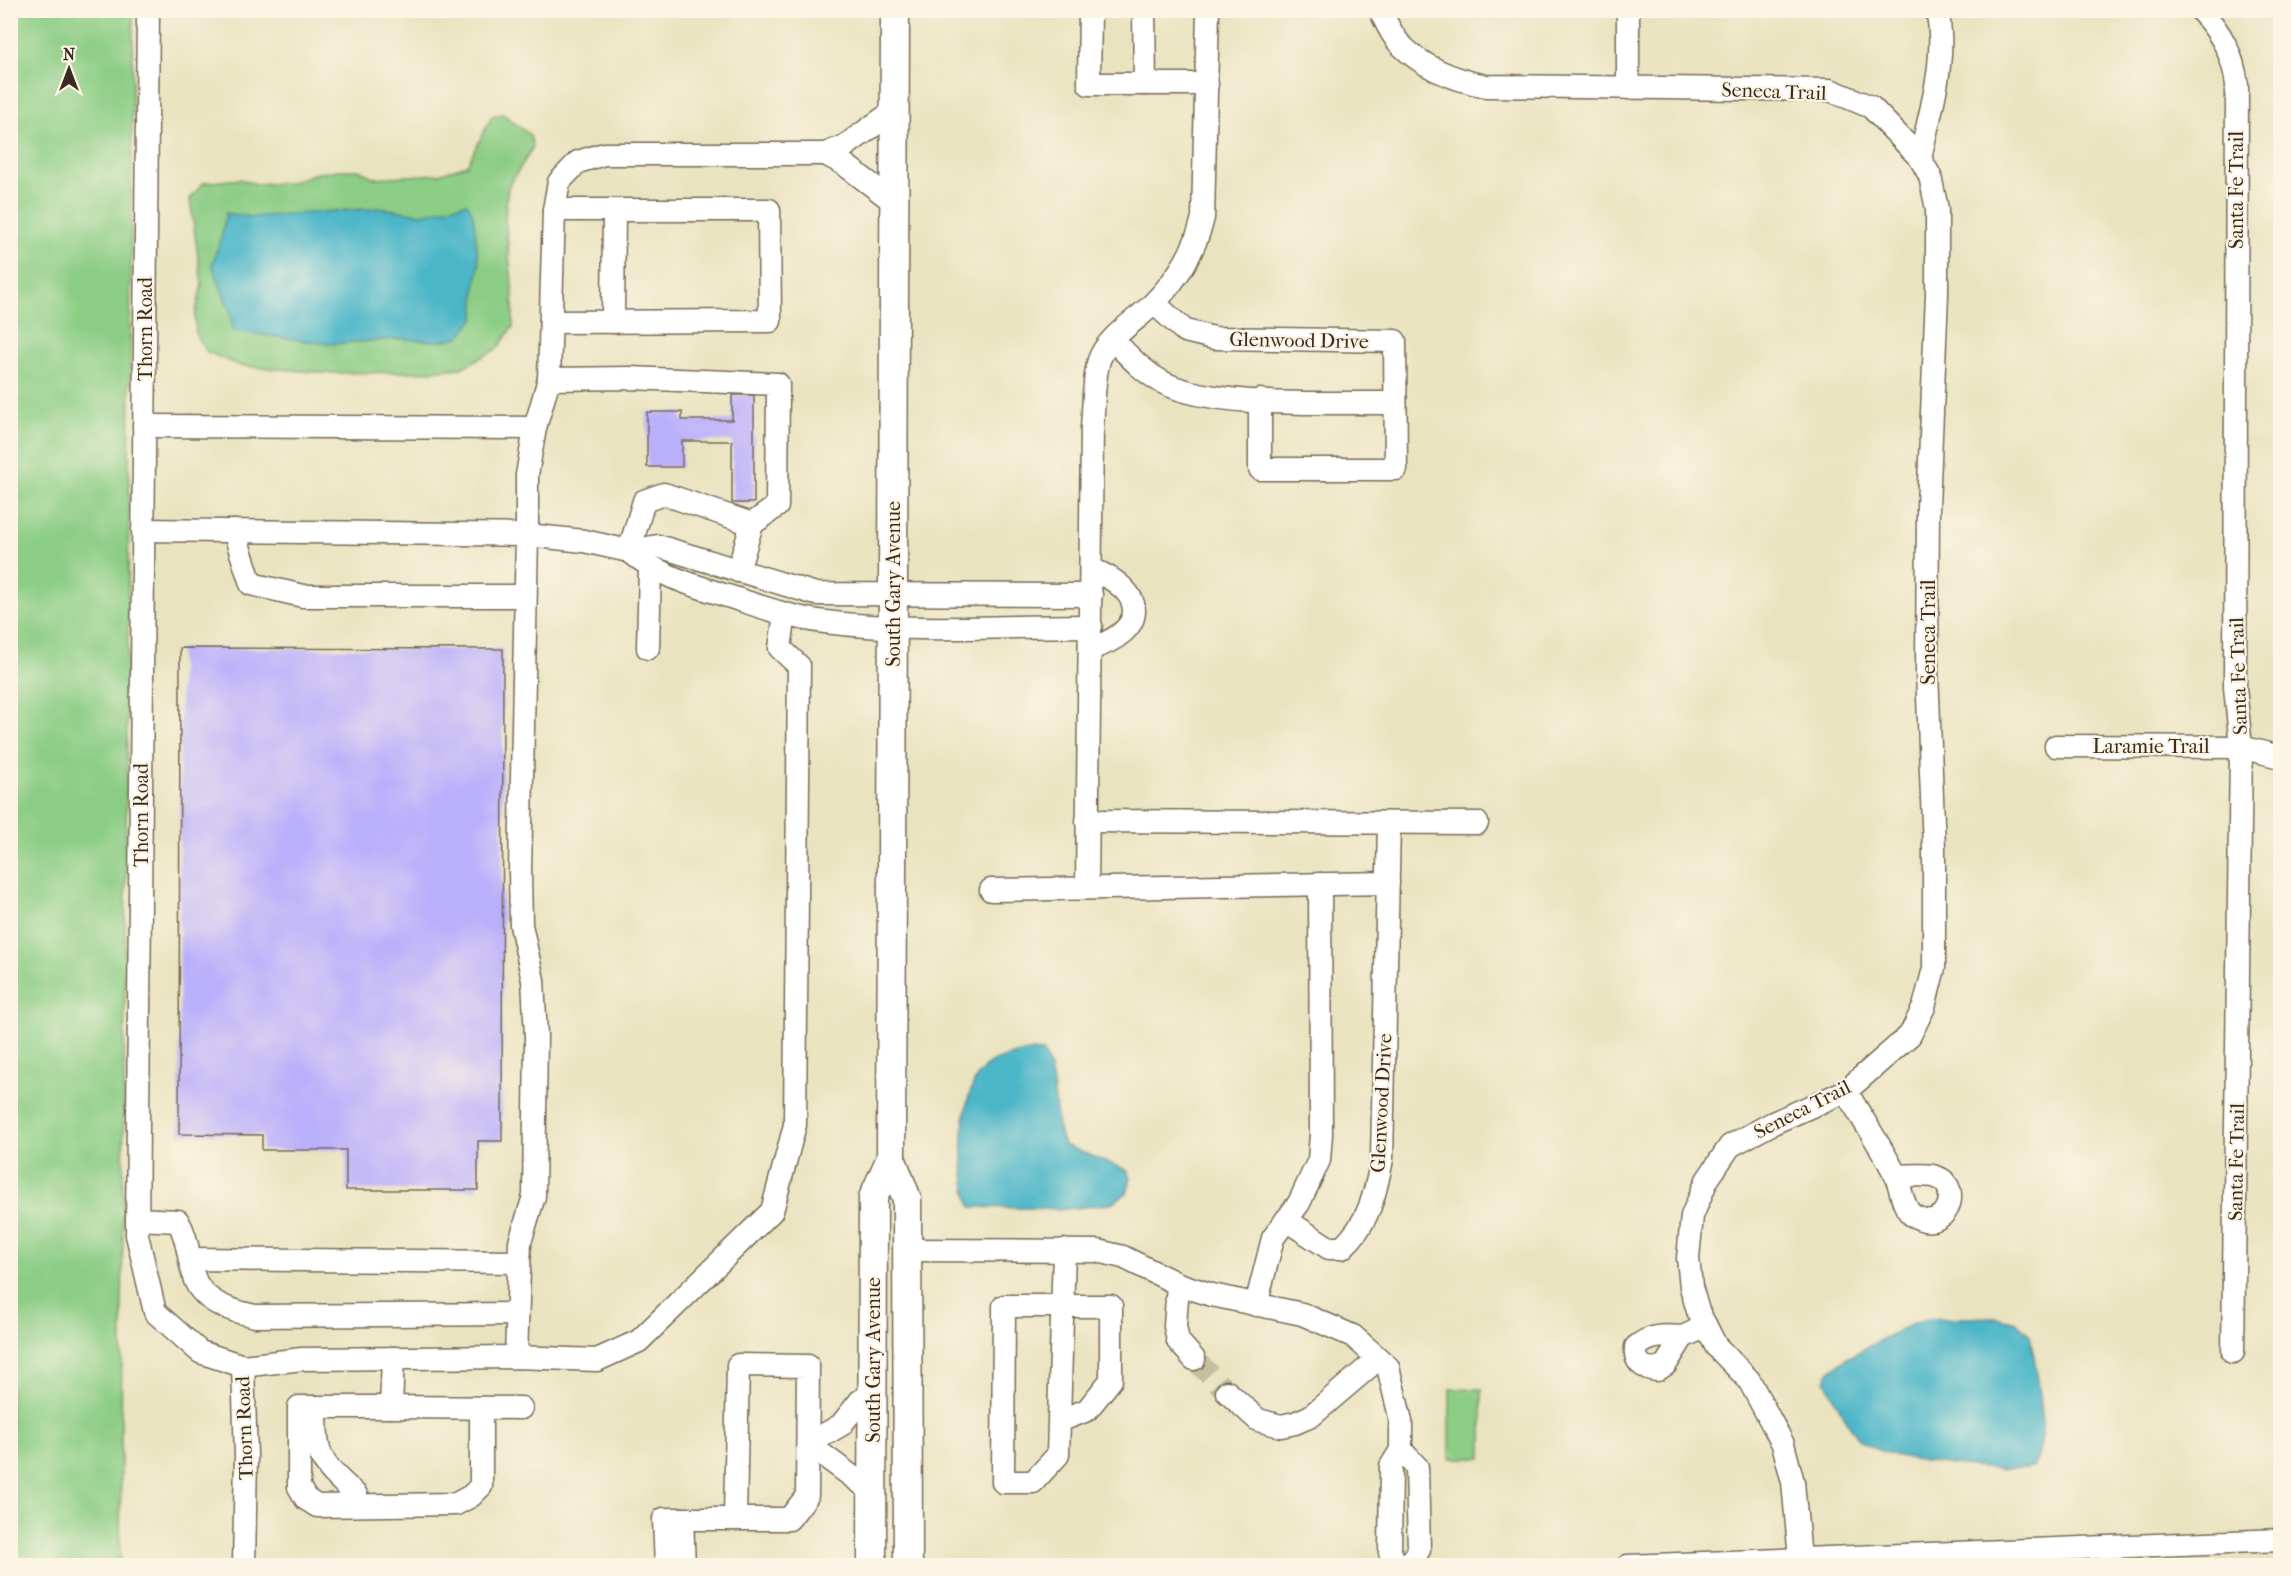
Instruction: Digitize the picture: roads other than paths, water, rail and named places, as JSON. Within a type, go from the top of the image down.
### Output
[{"type":"main road","name":"South Gary Avenue","points":[[895,10],[891,1158],[908,1199],[908,1566]]},
{"type":"main road","name":"South Gary Avenue","points":[[872,1566],[873,1198],[891,1158]]},
{"type":"street","name":"Thorn Road","points":[[148,10],[137,1219],[141,1254],[155,1312],[200,1352],[243,1366],[246,1456],[244,1566]]},
{"type":"street","points":[[1090,10],[1089,84],[1207,84]]},
{"type":"street","points":[[1144,10],[1145,84]]},
{"type":"street","points":[[1087,888],[1092,428],[1100,359],[1113,340],[1154,303],[1186,265],[1196,246],[1203,218],[1209,10]]},
{"type":"street","name":"Seneca Trail","points":[[1380,10],[1401,46],[1436,70],[1459,81],[1486,86],[1830,90],[1871,107],[1920,158],[1930,176],[1937,209],[1937,294],[1928,507],[1927,672],[1934,848],[1934,968],[1924,1007],[1910,1035],[1846,1091],[1773,1123],[1730,1146],[1707,1180],[1692,1216],[1689,1258],[1691,1287],[1698,1311],[1716,1346],[1749,1380],[1783,1444],[1793,1482],[1800,1559]]},
{"type":"street","points":[[1628,10],[1628,88]]},
{"type":"street","points":[[1920,158],[1937,76],[1940,31],[1937,10]]},
{"type":"street","name":"Santa Fe Trail","points":[[2200,10],[2218,29],[2230,54],[2237,85],[2235,687],[2241,747],[2234,1352]]},
{"type":"street","points":[[516,1357],[520,1242],[534,1196],[536,1036],[533,980],[521,925],[527,475],[535,428],[549,380],[554,210],[559,182],[578,162],[603,154],[825,154],[844,146],[895,110]]},
{"type":"street","points":[[825,154],[844,164],[894,202]]},
{"type":"street","points":[[551,322],[770,321],[769,210],[554,210]]},
{"type":"street","points":[[613,322],[614,210]]},
{"type":"street","name":"Glenwood Drive","points":[[1154,303],[1185,331],[1214,338],[1395,341],[1396,468],[1260,469],[1260,400]]},
{"type":"street","points":[[1113,340],[1139,367],[1173,386],[1209,395],[1260,400],[1395,403]]},
{"type":"street","points":[[549,380],[630,378],[778,384],[777,506],[752,524],[738,571]]},
{"type":"street","points":[[144,426],[535,428]]},
{"type":"street","points":[[629,550],[644,501],[664,494],[752,524]]},
{"type":"street","points":[[143,530],[526,535],[584,541],[629,550],[658,546],[816,594],[1091,595]]},
{"type":"street","points":[[234,531],[251,584],[293,594],[303,596],[525,596]]},
{"type":"street","points":[[629,550],[650,568],[690,584],[786,614],[823,622],[892,627],[1091,626]]},
{"type":"street","points":[[648,648],[650,568]]},
{"type":"street","points":[[1090,649],[1108,643],[1125,632],[1134,616],[1133,602],[1126,590],[1111,577],[1091,569]]},
{"type":"street","points":[[243,1366],[302,1359],[516,1357],[597,1360],[639,1341],[772,1211],[795,1125],[799,666],[780,648],[786,614]]},
{"type":"street","name":"Laramie Trail","points":[[2056,746],[2241,747],[2280,757]]},
{"type":"street","points":[[1087,821],[1477,823]]},
{"type":"street","name":"Glenwood Drive","points":[[1286,1220],[1329,1248],[1342,1248],[1357,1233],[1373,1204],[1382,1159],[1389,823]]},
{"type":"street","points":[[991,890],[1388,883]]},
{"type":"street","points":[[1256,1305],[1273,1238],[1299,1203],[1319,1160],[1322,1134],[1320,884]]},
{"type":"street","points":[[1846,1091],[1896,1176]]},
{"type":"street","points":[[137,1219],[178,1221],[184,1233],[194,1277],[210,1299],[229,1311],[255,1316],[516,1314]]},
{"type":"street","points":[[907,1250],[1098,1251],[1124,1257],[1178,1284],[1256,1305],[1302,1314],[1353,1336],[1388,1367],[1401,1421],[1401,1450],[1391,1466],[1390,1552],[1396,1566]]},
{"type":"street","points":[[1059,1421],[1087,1410],[1111,1380],[1111,1306],[1062,1305],[1004,1306],[1004,1482],[1033,1482],[1058,1455],[1062,1305],[1064,1250]]},
{"type":"street","points":[[190,1259],[519,1262]]},
{"type":"street","points":[[1178,1284],[1175,1326],[1178,1341],[1194,1359]]},
{"type":"street","points":[[1683,1337],[1706,1326]]},
{"type":"street","points":[[391,1407],[393,1358]]},
{"type":"street","points":[[1227,1392],[1258,1420],[1281,1426],[1295,1423],[1311,1416],[1378,1359]]},
{"type":"street","points":[[673,1519],[735,1519],[789,1519],[807,1496],[808,1366],[738,1365],[735,1519]]},
{"type":"street","points":[[808,1444],[841,1425],[860,1401],[872,1394]]},
{"type":"street","points":[[308,1407],[391,1407],[481,1412],[521,1408]]},
{"type":"street","points":[[308,1407],[299,1487],[306,1499],[317,1506],[456,1504],[471,1496],[481,1486],[481,1412]]},
{"type":"street","points":[[308,1407],[316,1446],[326,1464],[356,1495],[451,1494],[462,1489],[467,1481],[470,1461],[469,1425],[481,1412]]},
{"type":"street","points":[[808,1444],[873,1492]]},
{"type":"street","points":[[1401,1450],[1417,1467],[1419,1550],[1407,1566]]},
{"type":"street","points":[[666,1566],[673,1519]]},
{"type":"street","points":[[673,1519],[684,1566]]},
{"type":"street","points":[[1628,1566],[1800,1559],[2099,1560],[2280,1540]]},
{"type":"water","points":[[467,203],[473,214],[479,265],[475,288],[475,318],[459,337],[440,341],[399,339],[329,344],[233,331],[230,312],[212,264],[221,239],[226,213],[251,217],[380,208],[422,214]]},
{"type":"water","points":[[1027,1051],[1043,1052],[1048,1063],[1057,1122],[1064,1145],[1127,1170],[1131,1177],[1127,1193],[1110,1204],[1066,1209],[971,1207],[964,1175],[963,1155],[965,1115],[969,1097],[975,1081],[984,1068],[998,1060]]},
{"type":"water","points":[[1995,1317],[2016,1322],[2030,1335],[2039,1384],[2042,1421],[2039,1454],[2033,1467],[1996,1468],[1944,1464],[1894,1455],[1861,1441],[1825,1381],[1828,1373],[1847,1358],[1913,1323],[1927,1319]]},
{"type":"tunnel","points":[[1194,1359],[1227,1392]]}]
